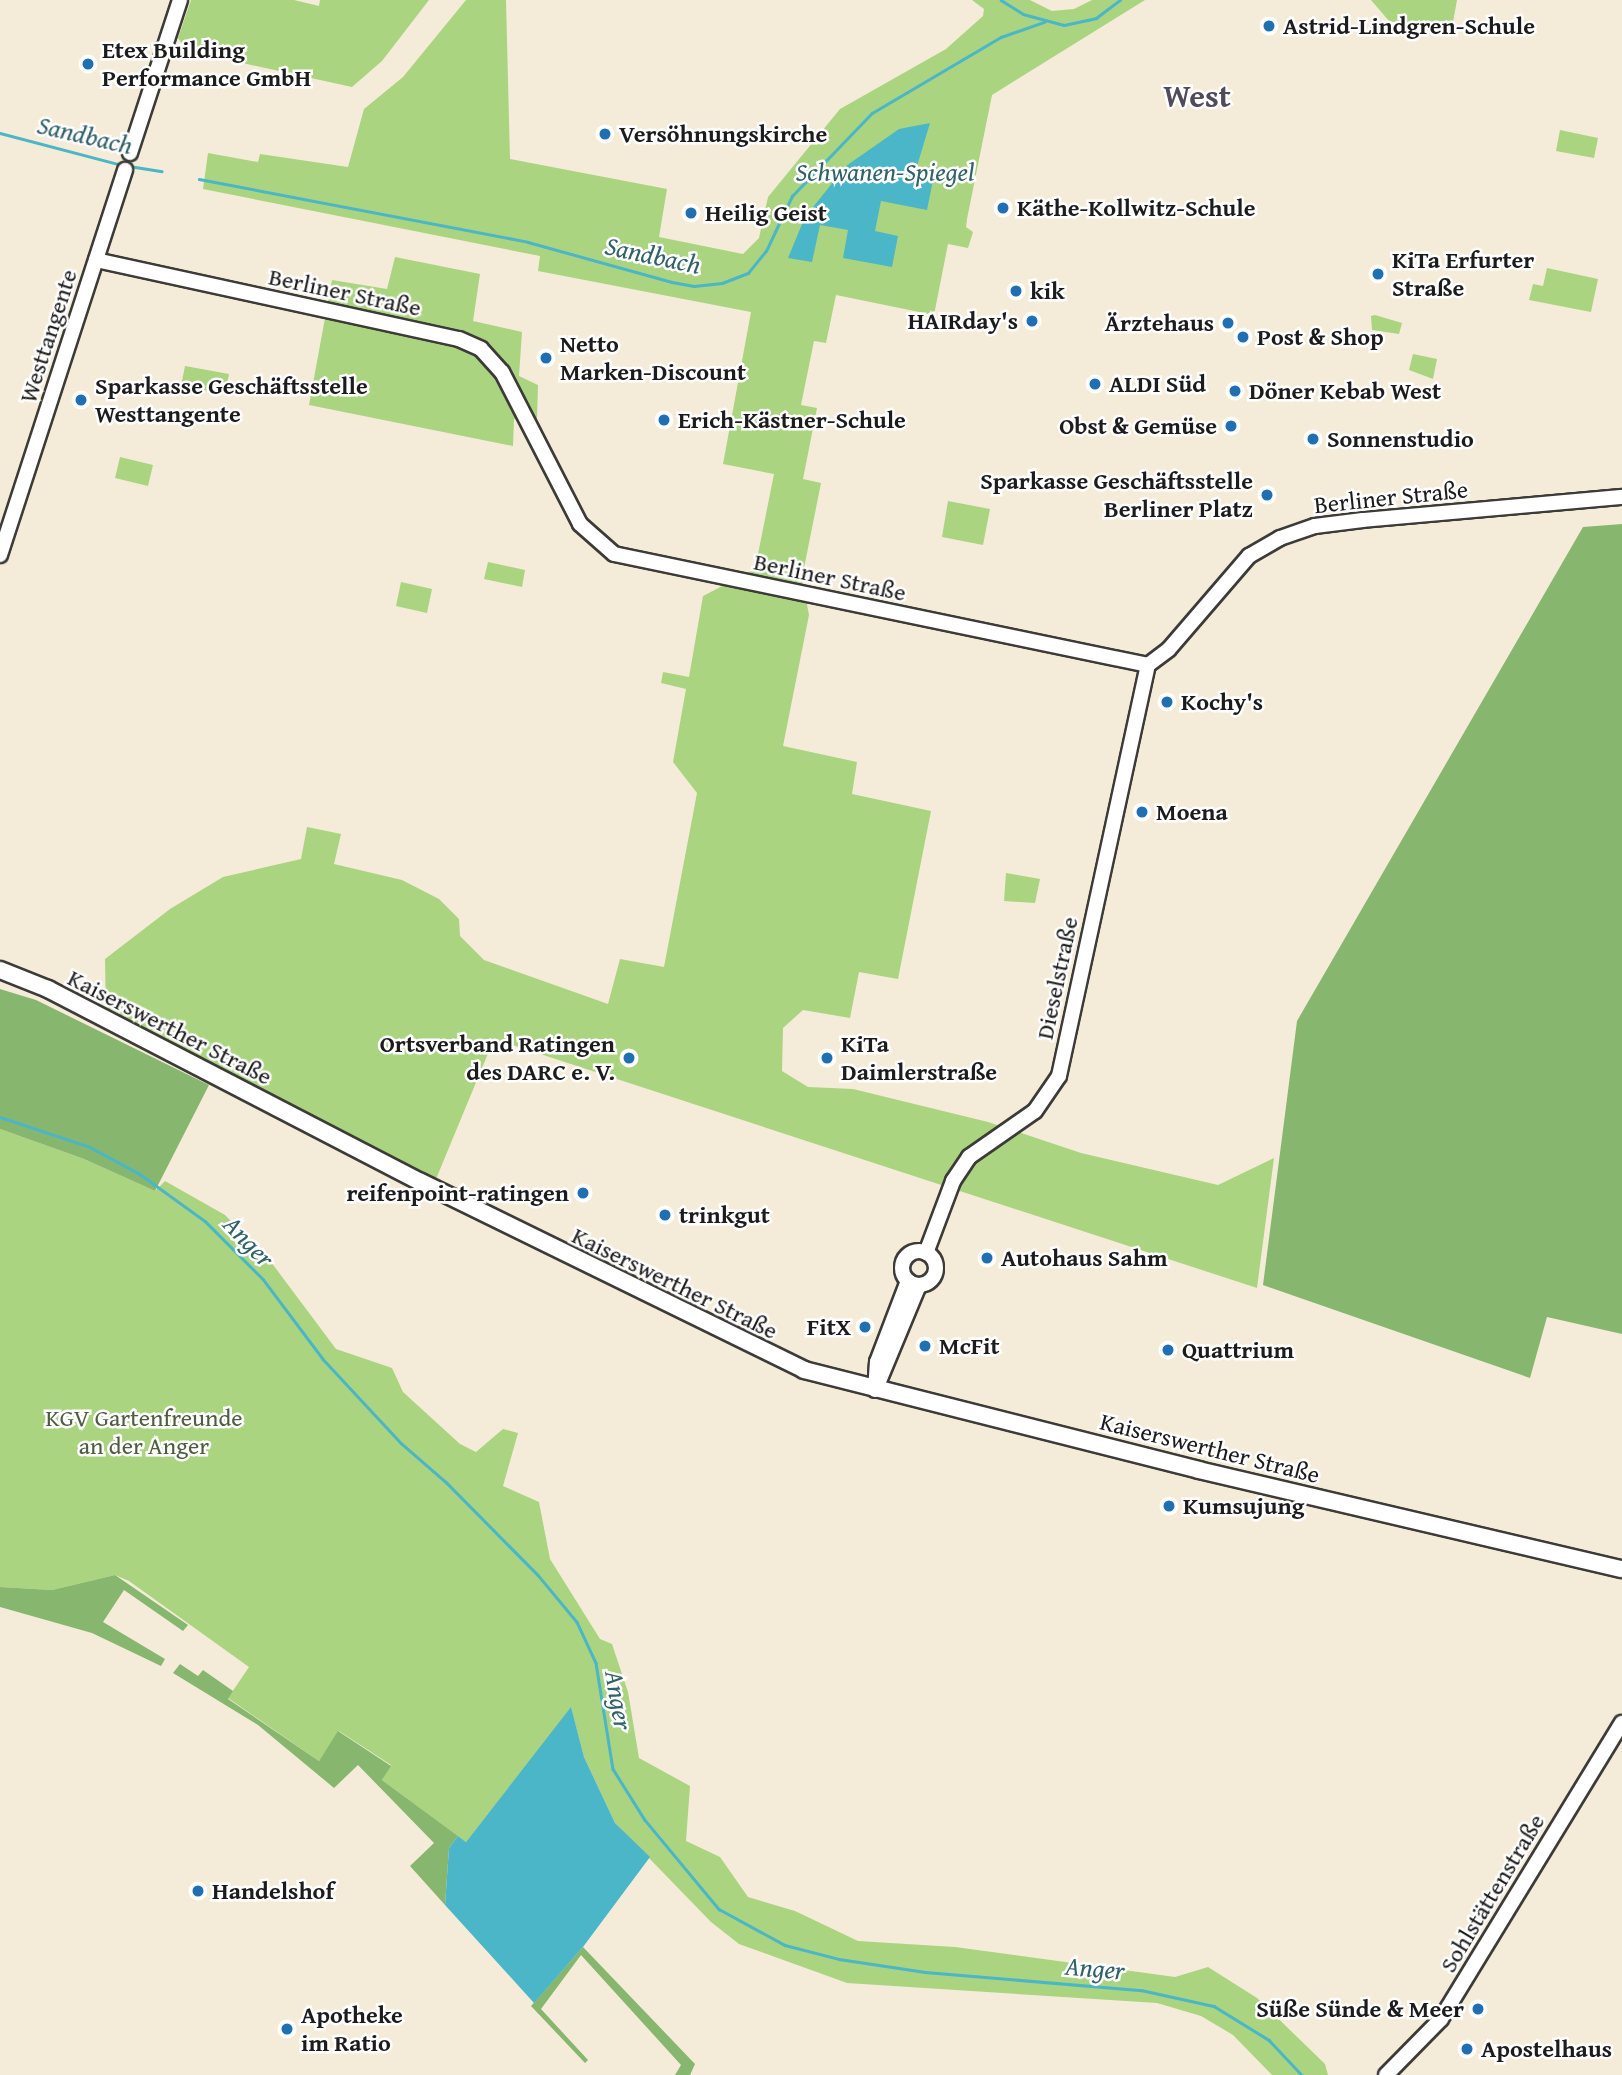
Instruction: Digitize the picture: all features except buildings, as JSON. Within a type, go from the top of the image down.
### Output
[{"type":"main road","name":"Kaiserswerther Straße","points":[[0,970],[60,995],[745,1344],[804,1370],[875,1390],[1622,1569]]},
{"type":"street","points":[[130,153],[180,0]]},
{"type":"street","name":"Westtangente","points":[[0,555],[125,170]]},
{"type":"street","name":"Berliner Straße","points":[[96,261],[459,339],[481,349],[502,372],[580,524],[614,554],[1148,665],[1169,649],[1250,556],[1279,538],[1315,526],[1363,520],[1622,497]]},
{"type":"street","name":"Dieselstraße","points":[[926,1253],[953,1181],[969,1157],[1028,1117],[1056,1085],[1148,665]]},
{"type":"street","points":[[913,1253],[926,1253],[934,1261],[936,1272],[930,1282],[914,1283],[903,1272],[904,1261],[913,1253]]},
{"type":"street","points":[[875,1390],[877,1362],[914,1283]]},
{"type":"street","name":"Sohlstättenstraße","points":[[1386,2075],[1441,2019],[1622,1723]]},
{"type":"green space","points":[[191,0],[294,0],[319,6],[320,0],[429,0],[382,61],[352,87],[187,51],[178,38]]},
{"type":"green space","points":[[466,0],[506,0],[510,159],[667,189],[659,237],[743,254],[759,238],[768,197],[840,109],[946,49],[983,16],[984,9],[972,0],[1030,0],[1052,11],[1074,9],[1092,0],[1145,0],[992,95],[967,219],[966,227],[973,232],[968,248],[948,244],[934,315],[836,295],[826,343],[814,341],[801,405],[817,408],[803,479],[821,483],[802,578],[809,615],[783,746],[857,762],[852,794],[931,811],[898,979],[859,972],[850,1018],[803,1010],[783,1028],[782,1071],[808,1087],[853,1089],[988,1122],[1081,1153],[1218,1185],[1274,1158],[1257,1288],[494,1039],[436,1179],[106,1016],[105,959],[170,909],[223,877],[301,859],[307,827],[341,834],[334,864],[402,880],[439,899],[459,919],[460,936],[484,960],[608,1004],[620,959],[664,967],[697,793],[673,762],[686,689],[661,683],[663,672],[689,677],[703,596],[755,569],[774,474],[723,464],[751,312],[538,271],[540,256],[203,189],[208,153],[258,162],[260,154],[348,167],[364,109],[403,77]]},
{"type":"green space","points":[[1371,0],[1457,0],[1451,33],[1389,21]]},
{"type":"green space","points":[[1560,130],[1598,138],[1594,158],[1556,151]]},
{"type":"green space","points":[[395,257],[480,274],[473,321],[522,332],[519,376],[538,385],[537,419],[514,419],[513,446],[309,405],[332,280],[387,289]]},
{"type":"green space","points":[[1547,268],[1598,279],[1591,312],[1529,300],[1533,284],[1543,286]]},
{"type":"green space","points":[[1371,316],[1402,323],[1399,334],[1372,330]]},
{"type":"green space","points":[[1413,354],[1437,359],[1433,379],[1409,370]]},
{"type":"green space","points":[[185,366],[229,374],[225,394],[181,386]]},
{"type":"green space","points":[[120,457],[153,465],[148,486],[115,478]]},
{"type":"green space","points":[[948,501],[990,509],[983,545],[942,537]]},
{"type":"green space","points":[[1622,524],[1622,1334],[1547,1317],[1530,1378],[1263,1285],[1297,1021],[1583,527]]},
{"type":"green space","points":[[488,562],[525,570],[522,587],[484,579]]},
{"type":"green space","points":[[401,582],[432,589],[427,613],[396,606]]},
{"type":"green space","points":[[1006,873],[1040,879],[1035,903],[1004,901]]},
{"type":"green space","points":[[0,989],[36,1000],[209,1085],[155,1191],[84,1159],[0,1129]]},
{"type":"green space","name":"KGV Gartenfreunde an der Anger","points":[[0,1129],[84,1159],[155,1191],[165,1181],[225,1215],[271,1262],[336,1349],[392,1368],[403,1392],[460,1444],[476,1452],[503,1429],[518,1433],[503,1486],[539,1502],[550,1559],[600,1639],[612,1644],[628,1692],[639,1758],[690,1786],[686,1841],[720,1857],[748,1897],[795,1911],[858,1941],[955,1947],[1175,1977],[1208,1967],[1257,1998],[1325,2064],[1328,2075],[1272,2075],[1233,2035],[1201,2016],[1157,2003],[847,1983],[739,1944],[711,1922],[615,1823],[584,1757],[571,1708],[466,1842],[382,1780],[391,1765],[339,1731],[319,1761],[228,1698],[249,1667],[129,1581],[115,1575],[52,1590],[0,1587]]},
{"type":"green space","points":[[115,1575],[188,1625],[183,1631],[124,1590],[103,1622],[165,1659],[161,1666],[92,1633],[0,1607],[0,1587],[52,1590]]},
{"type":"green space","points":[[180,1664],[198,1676],[203,1670],[233,1691],[228,1699],[319,1761],[338,1731],[391,1766],[382,1780],[458,1836],[449,1848],[445,1905],[410,1866],[434,1843],[358,1765],[334,1788],[258,1725],[173,1673]]},
{"type":"green space","points":[[583,1947],[695,2064],[690,2075],[675,2075],[681,2065],[581,1955],[541,2009],[588,2060],[585,2063],[531,2006]]},
{"type":"water","name":"Schwanen-Spiegel","points":[[930,123],[914,176],[922,178],[924,167],[935,170],[927,210],[881,201],[875,231],[898,236],[892,267],[843,258],[848,230],[820,225],[812,262],[788,258],[805,217],[846,166],[899,129]]},
{"type":"water","points":[[571,1707],[584,1757],[615,1823],[650,1857],[583,1947],[534,2003],[445,1905],[449,1848],[458,1836],[466,1842]]},
{"type":"waterway","points":[[1001,0],[1023,14],[1064,25],[1096,18],[1120,0]]},
{"type":"waterway","name":"Sandbach","points":[[199,179],[528,242],[672,282],[694,286],[722,283],[748,273],[766,251],[792,196],[872,113],[1001,37],[1044,22]]},
{"type":"waterway","name":"Sandbach","points":[[0,133],[122,165]]},
{"type":"waterway","name":"Sandbach","points":[[129,166],[162,171]]},
{"type":"waterway","name":"Anger","points":[[0,1117],[90,1147],[140,1174],[205,1221],[263,1279],[323,1359],[401,1443],[446,1482],[538,1575],[577,1622],[596,1663],[613,1769],[645,1820],[719,1909],[785,1945],[839,1959],[925,1972],[1141,1990],[1214,2006],[1269,2040],[1302,2075]]},
{"type":"place","name":"Astrid-Lindgren-Schule","points":[[1269,26]]},
{"type":"place","name":"Etex Building Performance GmbH","points":[[88,64]]},
{"type":"place","name":"Versöhnungskirche","points":[[605,134]]},
{"type":"place","name":"Käthe-Kollwitz-Schule","points":[[1003,208]]},
{"type":"place","name":"Heilig Geist","points":[[691,213]]},
{"type":"place","name":"KiTa Erfurter Straße","points":[[1378,274]]},
{"type":"place","name":"kik","points":[[1016,291]]},
{"type":"place","name":"HAIRday's","points":[[1032,321]]},
{"type":"place","name":"Ärztehaus","points":[[1228,323]]},
{"type":"place","name":"Post & Shop","points":[[1243,337]]},
{"type":"place","name":"Netto Marken-Discount","points":[[546,358]]},
{"type":"place","name":"ALDI Süd","points":[[1095,384]]},
{"type":"place","name":"Döner Kebab West","points":[[1235,391]]},
{"type":"place","name":"Sparkasse Geschäftsstelle Westtangente","points":[[81,400]]},
{"type":"place","name":"Erich-Kästner-Schule","points":[[664,420]]},
{"type":"place","name":"Obst & Gemüse","points":[[1231,426]]},
{"type":"place","name":"Sonnenstudio","points":[[1313,439]]},
{"type":"place","name":"Sparkasse Geschäftsstelle Berliner Platz","points":[[1267,495]]},
{"type":"place","name":"Kochy's","points":[[1167,702]]},
{"type":"place","name":"Moena","points":[[1142,812]]},
{"type":"place","name":"Ortsverband Ratingen des DARC e. V.","points":[[629,1058]]},
{"type":"place","name":"KiTa Daimlerstraße","points":[[827,1058]]},
{"type":"place","name":"reifenpoint-ratingen","points":[[583,1193]]},
{"type":"place","name":"trinkgut","points":[[665,1215]]},
{"type":"place","name":"Autohaus Sahm","points":[[987,1258]]},
{"type":"place","name":"FitX","points":[[865,1327]]},
{"type":"place","name":"McFit","points":[[925,1346]]},
{"type":"place","name":"Quattrium","points":[[1168,1350]]},
{"type":"place","name":"Kumsujung","points":[[1169,1506]]},
{"type":"place","name":"Handelshof","points":[[198,1891]]},
{"type":"place","name":"Süße Sünde & Meer","points":[[1478,2009]]},
{"type":"place","name":"Apotheke im Ratio","points":[[287,2029]]},
{"type":"place","name":"Apostelhaus","points":[[1467,2049]]},
{"type":"district","name":"West","points":[[1197,96]]}]
